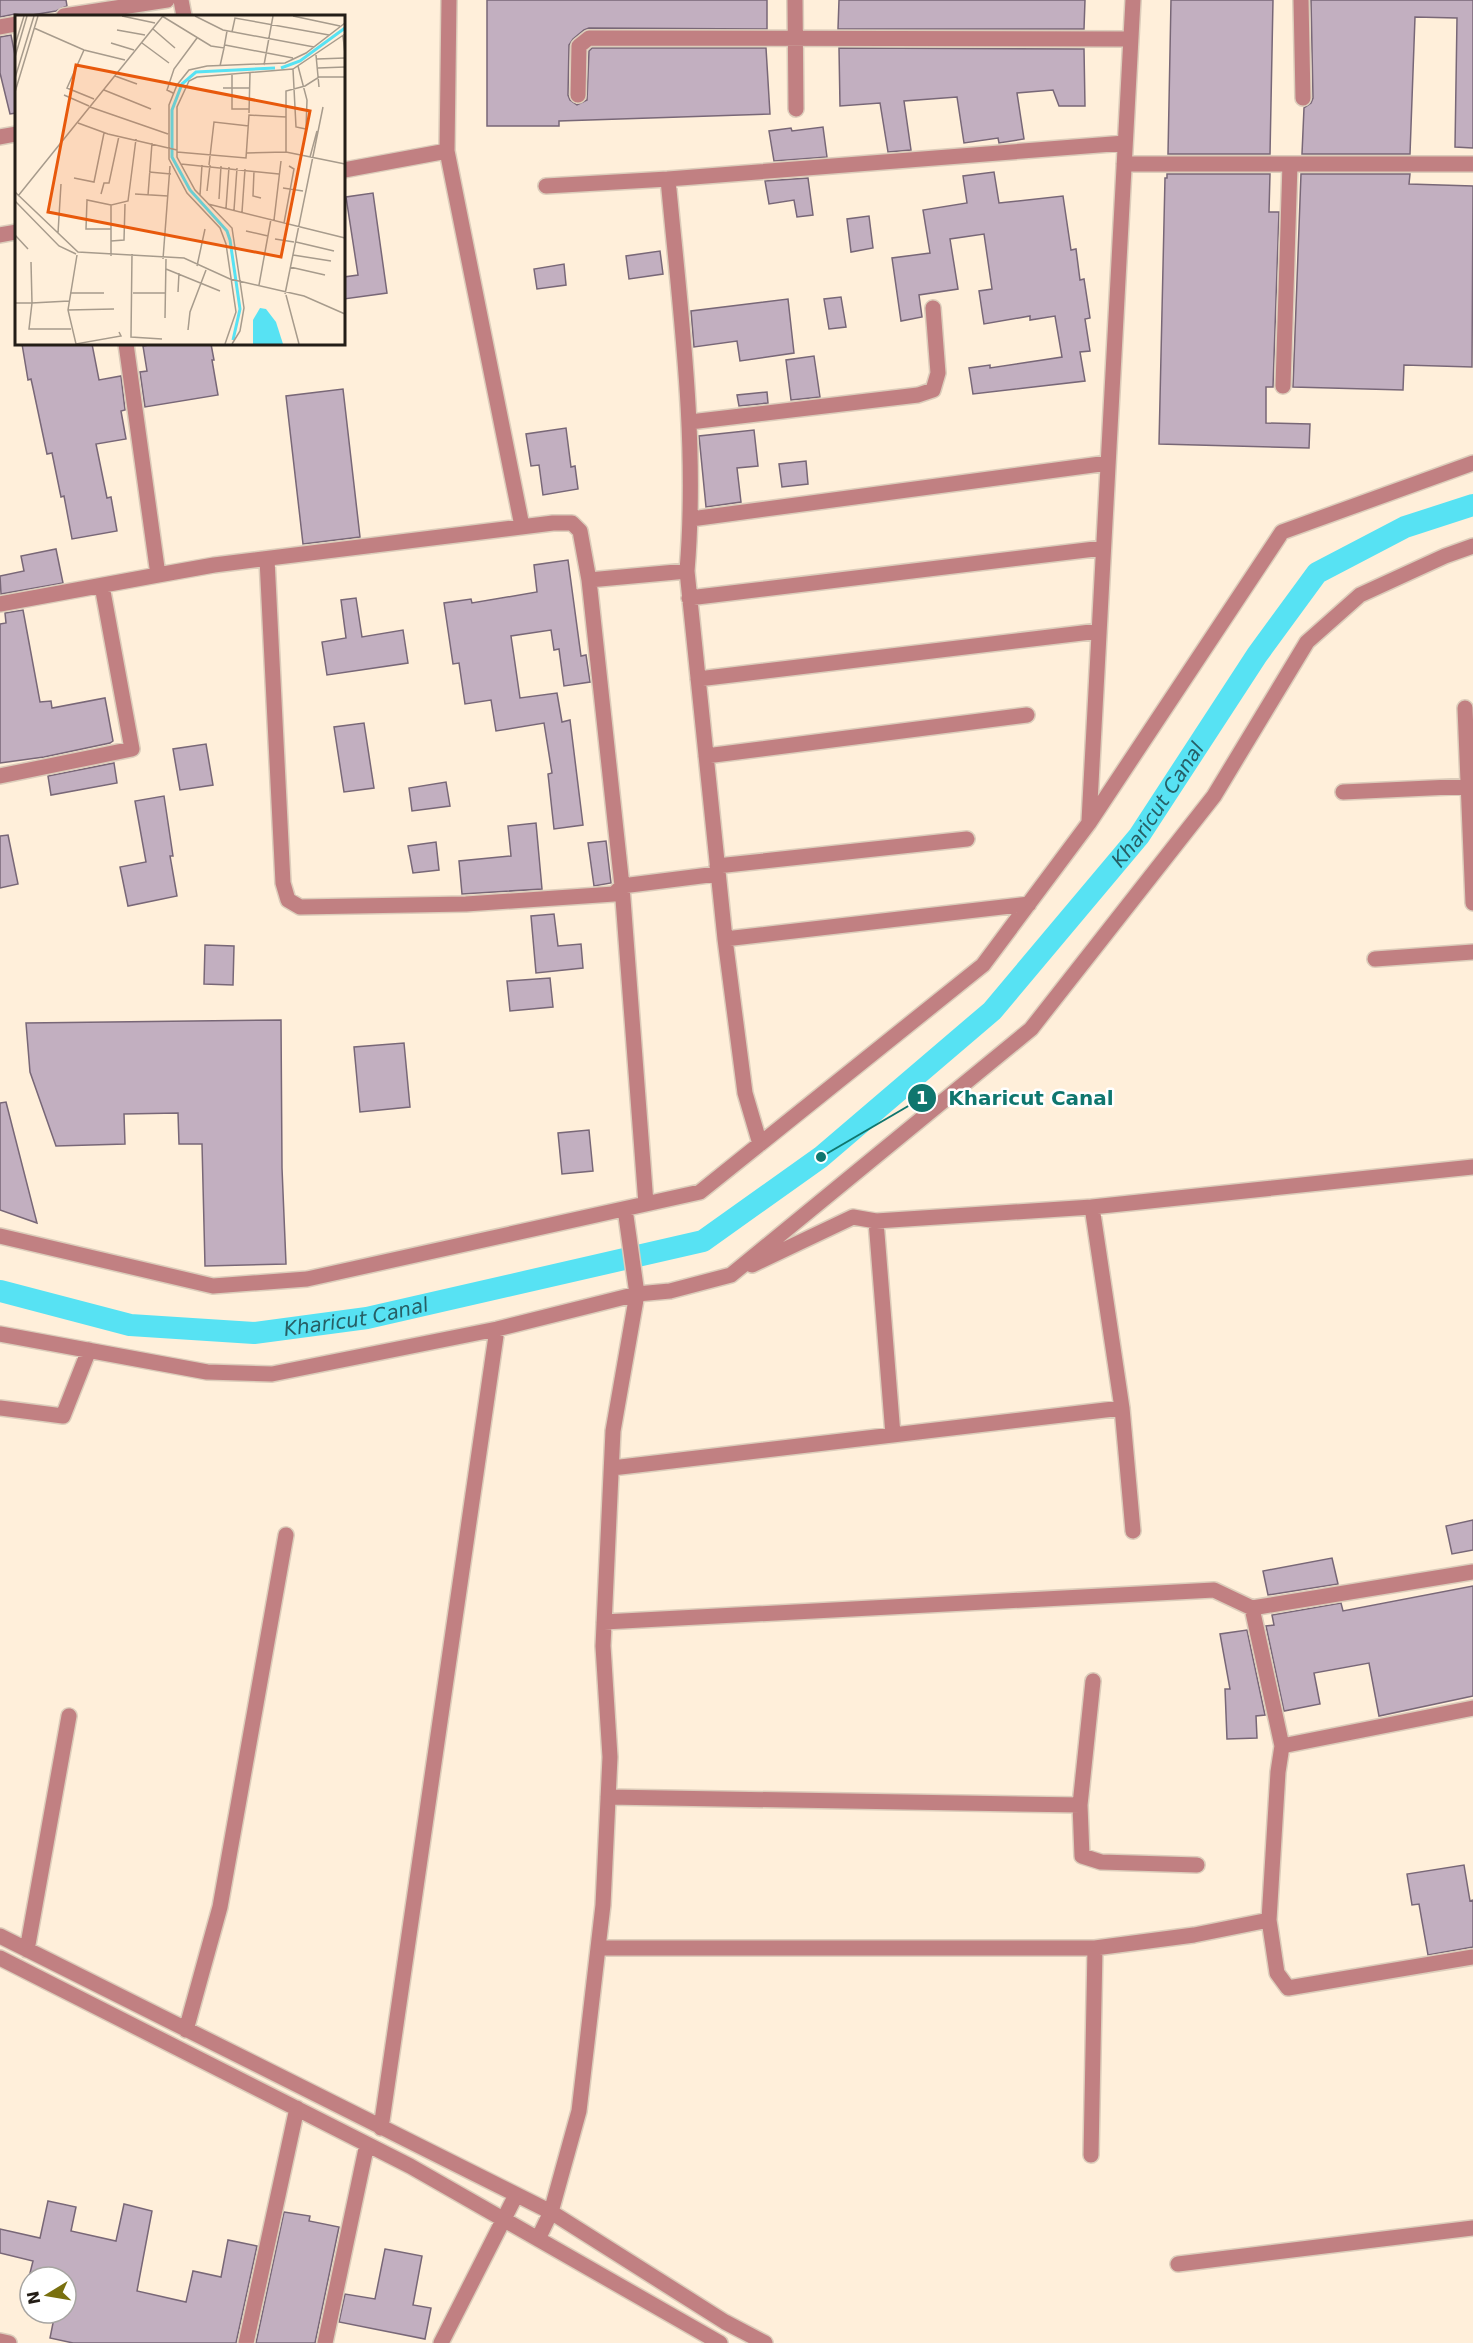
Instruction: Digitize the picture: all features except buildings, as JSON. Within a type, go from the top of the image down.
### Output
[{"type":"street","points":[[70,15],[167,0]]},
{"type":"street","points":[[181,0],[184,15]]},
{"type":"street","points":[[449,0],[447,151],[522,526]]},
{"type":"street","points":[[795,0],[796,109]]},
{"type":"street","points":[[1089,823],[1133,0]]},
{"type":"street","points":[[1301,0],[1303,98]]},
{"type":"street","points":[[0,27],[15,24]]},
{"type":"street","points":[[578,95],[579,46],[589,38],[1131,39]]},
{"type":"street","points":[[0,137],[15,134]]},
{"type":"street","points":[[546,186],[668,179],[1125,143]]},
{"type":"street","points":[[345,170],[447,151]]},
{"type":"street","points":[[1124,164],[1473,164]]},
{"type":"street","points":[[1283,386],[1290,164]]},
{"type":"street","points":[[668,179],[690,422],[691,519],[687,571],[689,598],[717,870],[745,1093],[760,1144]]},
{"type":"street","points":[[0,235],[15,232]]},
{"type":"street","points":[[690,422],[918,395],[933,390],[938,373],[933,308]]},
{"type":"street","points":[[126,345],[158,575]]},
{"type":"street","points":[[0,1236],[213,1286],[307,1279],[626,1211],[646,1204],[700,1192],[983,965],[1089,823],[1282,532],[1473,463]]},
{"type":"street","points":[[691,519],[1108,464]]},
{"type":"street","points":[[0,604],[214,565],[522,526],[572,522],[580,531],[589,580],[622,886],[646,1204]]},
{"type":"street","points":[[731,1275],[1031,1029],[1214,796],[1307,642],[1360,595],[1445,556],[1473,546]]},
{"type":"street","points":[[689,598],[1103,548]]},
{"type":"street","points":[[267,559],[283,883],[288,900],[300,907],[466,904],[614,894],[622,886],[717,870],[967,839]]},
{"type":"street","points":[[589,580],[687,571]]},
{"type":"street","points":[[0,776],[132,749],[102,586]]},
{"type":"street","points":[[698,679],[1099,631]]},
{"type":"street","points":[[1465,708],[1473,903]]},
{"type":"street","points":[[706,756],[1027,715]]},
{"type":"street","points":[[1343,792],[1470,786]]},
{"type":"street","points":[[725,939],[1029,903]]},
{"type":"street","points":[[1375,959],[1473,952]]},
{"type":"street","points":[[0,1334],[207,1372],[272,1374],[497,1329],[637,1291],[670,1291],[731,1275],[853,1217],[876,1221],[1092,1207],[1473,1167]]},
{"type":"street","points":[[1092,1207],[1122,1408],[1133,1531]]},
{"type":"street","points":[[538,2239],[551,2212],[579,2111],[603,1905],[610,1757],[603,1646],[614,1431],[637,1291],[626,1211]]},
{"type":"street","points":[[876,1221],[893,1435]]},
{"type":"street","points":[[381,2128],[497,1329]]},
{"type":"street","points":[[0,1408],[63,1416],[89,1350]]},
{"type":"street","points":[[612,1468],[1122,1408]]},
{"type":"street","points":[[186,2030],[220,1907],[286,1535]]},
{"type":"street","points":[[604,1622],[1214,1590],[1251,1608],[1473,1572]]},
{"type":"street","points":[[1251,1608],[1282,1746],[1278,1772],[1269,1920],[1277,1973],[1287,1988],[1473,1958]]},
{"type":"street","points":[[1093,1681],[1080,1805],[1082,1856],[1101,1862],[1197,1865]]},
{"type":"street","points":[[1282,1746],[1473,1708]]},
{"type":"street","points":[[27,1950],[69,1716]]},
{"type":"street","points":[[608,1797],[1080,1805]]},
{"type":"street","points":[[598,1948],[1095,1948],[1194,1935],[1269,1920]]},
{"type":"street","points":[[0,1936],[551,2212],[725,2322],[765,2343]]},
{"type":"street","points":[[1091,2155],[1095,1948]]},
{"type":"street","points":[[0,1958],[410,2166],[720,2343]]},
{"type":"street","points":[[246,2343],[297,2109]]},
{"type":"street","points":[[325,2343],[367,2144]]},
{"type":"street","points":[[441,2343],[516,2195]]},
{"type":"street","points":[[1178,2264],[1473,2228]]},
{"type":"street","points":[[0,2341],[9,2343]]},
{"type":"waterway","name":"Kharicut Canal","points":[[0,1291],[130,1325],[254,1333],[367,1318],[703,1241],[821,1157],[992,1011],[1139,836],[1257,655],[1317,573],[1405,527],[1473,505]]},
{"type":"place","name":"Kharicut Canal","points":[[821,1157]]}]
